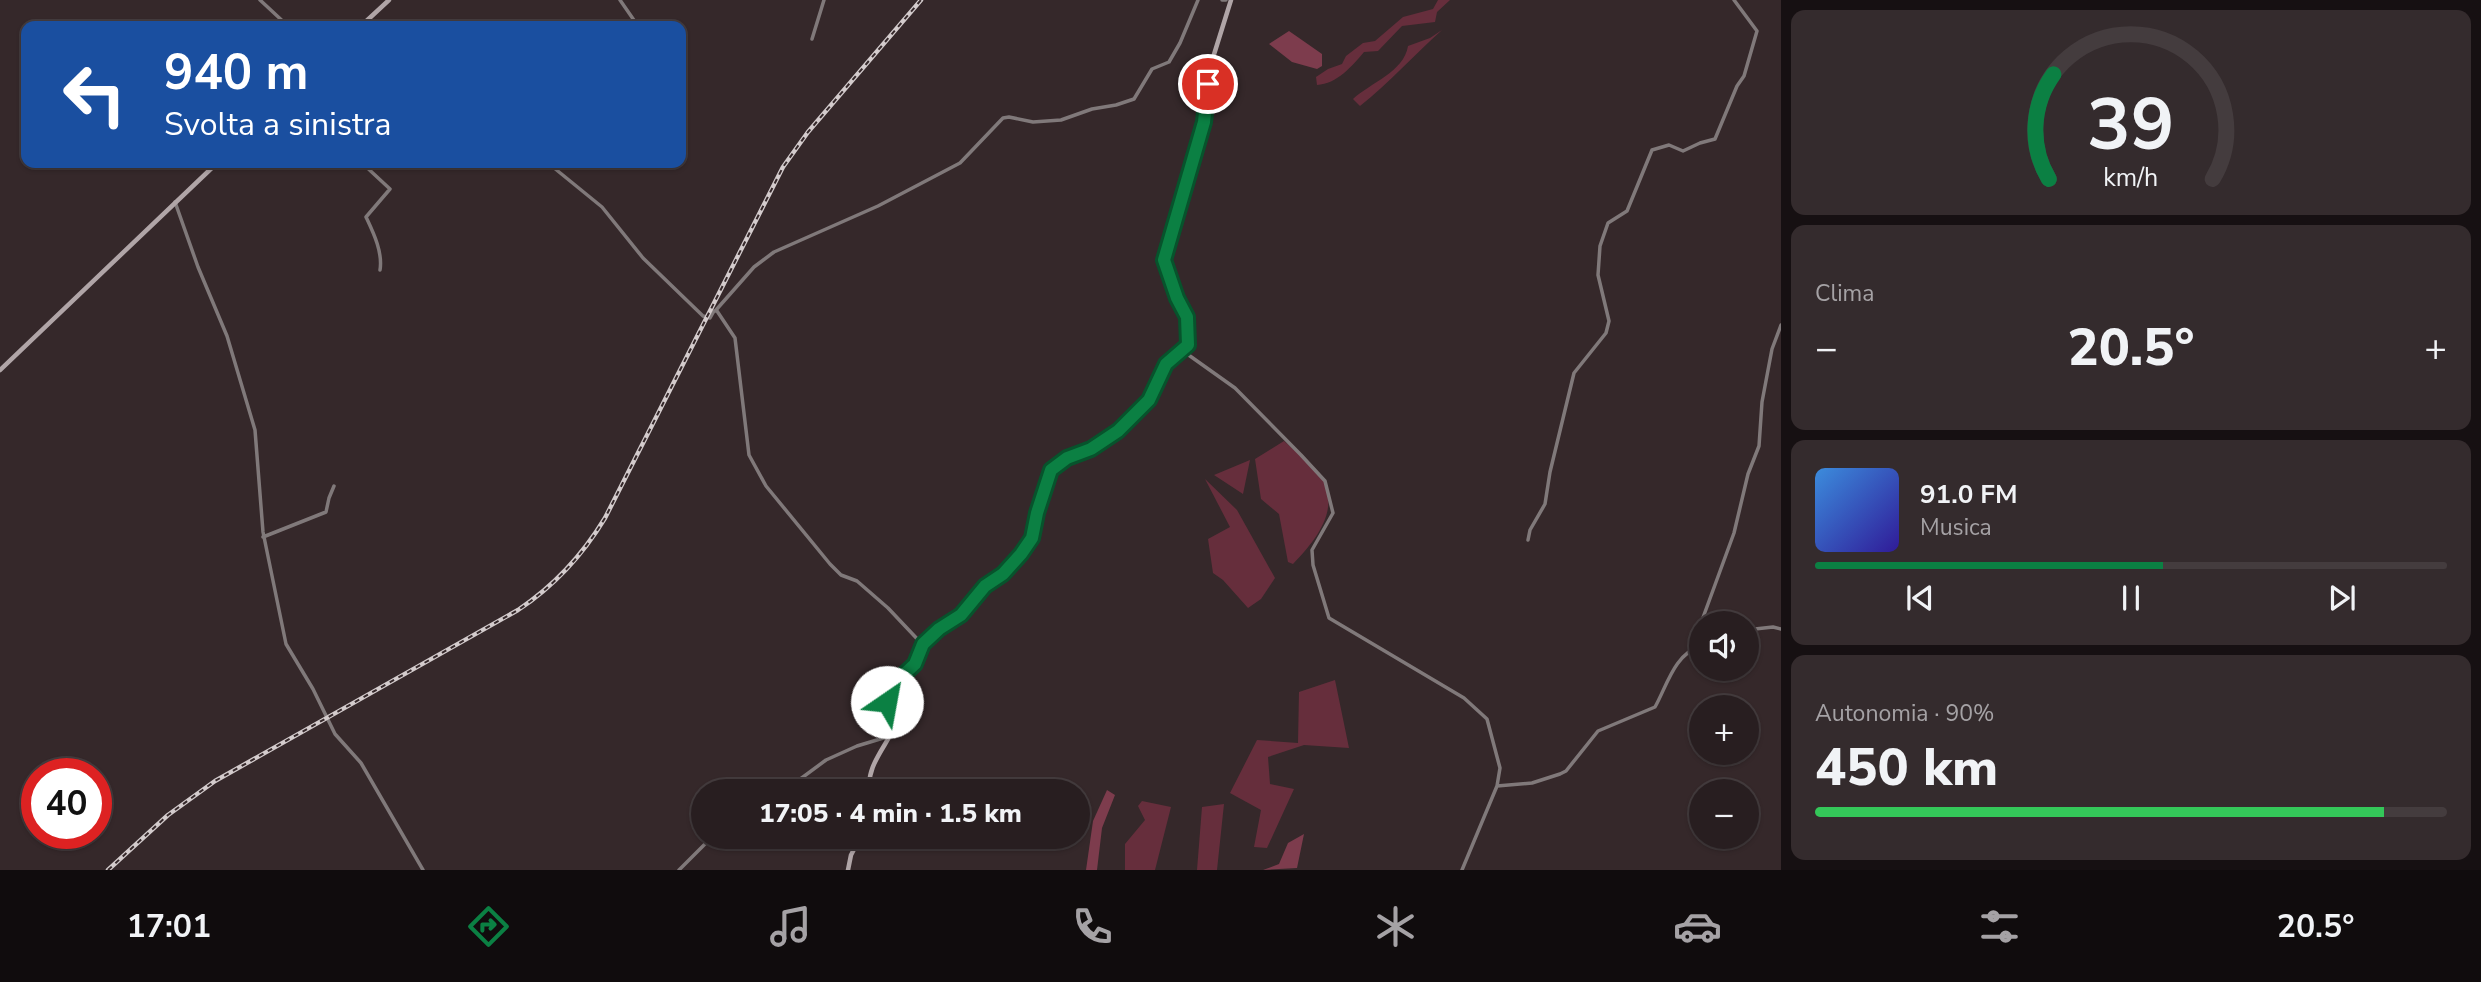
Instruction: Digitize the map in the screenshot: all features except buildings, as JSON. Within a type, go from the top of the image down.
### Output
[{"type":"street","points":[[260,0],[283,21]]},
{"type":"street","points":[[366,21],[389,0]]},
{"type":"street","points":[[620,0],[635,21]]},
{"type":"street","points":[[812,39],[824,0]]},
{"type":"street","points":[[554,168],[602,207],[643,258],[703,316],[710,318],[754,267],[774,251],[878,206],[960,163],[1003,118],[1033,122],[1060,120],[1092,108],[1134,99],[1152,69],[1169,62],[1198,0]]},
{"type":"street","points":[[871,779],[877,755],[896,723],[887,697],[896,682],[915,664],[923,644],[939,629],[961,615],[985,586],[1003,574],[1021,554],[1032,538],[1051,470],[1067,458],[1091,449],[1118,431],[1149,400],[1166,364],[1188,345],[1187,317],[1177,298],[1164,260],[1204,122],[1211,64],[1226,0]]},
{"type":"street","points":[[1528,540],[1530,530],[1545,504],[1574,373],[1606,333],[1609,321],[1598,275],[1600,246],[1608,223],[1627,211],[1652,150],[1669,145],[1683,151],[1716,139],[1737,86],[1744,76],[1757,31],[1734,0]]},
{"type":"street","points":[[0,370],[212,168]]},
{"type":"street","points":[[367,168],[390,189],[366,217],[375,236],[380,270]]},
{"type":"street","points":[[175,202],[227,336],[255,430],[263,537],[288,649],[313,689],[335,734],[361,763],[423,870]]},
{"type":"street","points":[[716,310],[735,338],[748,450],[760,477],[811,542],[841,575],[857,581],[923,644]]},
{"type":"street","points":[[1705,611],[1734,533],[1748,474],[1759,446],[1762,402],[1781,325]]},
{"type":"street","points":[[1183,351],[1235,388],[1325,481],[1333,513],[1312,550],[1329,618],[1464,698],[1487,719],[1500,768],[1497,786],[1462,870]]},
{"type":"street","points":[[263,537],[326,512],[328,498],[334,486]]},
{"type":"street","points":[[1759,629],[1781,629]]},
{"type":"street","points":[[1497,786],[1532,783],[1566,771],[1598,730],[1655,707],[1667,679],[1689,653]]},
{"type":"street","points":[[800,779],[826,760],[857,746],[890,736]]},
{"type":"street","points":[[679,870],[700,849]]},
{"type":"street","points":[[848,870],[854,849]]},
{"type":"shaded area","points":[[1438,0],[1450,0],[1437,12],[1435,22],[1402,26],[1378,51],[1364,52],[1337,78],[1317,85],[1316,77],[1342,64],[1346,56],[1363,43],[1375,41],[1403,17],[1433,9]]},
{"type":"shaded area","points":[[1442,30],[1360,106],[1353,99],[1393,70],[1405,55],[1408,46],[1430,38]]},
{"type":"shaded area","points":[[1289,31],[1322,54],[1322,66],[1317,69],[1292,62],[1269,44]]},
{"type":"shaded area","points":[[1284,441],[1321,476],[1328,492],[1322,526],[1293,564],[1288,562],[1279,514],[1261,499],[1255,459]]},
{"type":"shaded area","points":[[1250,460],[1243,494],[1214,475]]},
{"type":"shaded area","points":[[1205,479],[1237,510],[1275,578],[1261,599],[1248,608],[1223,580],[1213,573],[1208,539],[1230,527]]},
{"type":"shaded area","points":[[1335,680],[1349,748],[1304,745],[1268,757],[1270,784],[1294,789],[1267,848],[1254,847],[1261,810],[1230,793],[1257,740],[1298,743],[1299,692]]},
{"type":"shaded area","points":[[1107,790],[1115,795],[1102,828],[1097,870],[1086,870],[1090,849],[1093,821]]},
{"type":"shaded area","points":[[1142,801],[1171,807],[1155,870],[1125,870],[1125,844],[1145,820],[1138,806]]},
{"type":"shaded area","points":[[1224,804],[1217,870],[1197,870],[1202,807]]},
{"type":"shaded area","points":[[1304,834],[1297,868],[1263,870],[1279,864],[1288,843]]},
{"type":"railway","points":[[108,870],[168,815],[215,781],[518,610],[544,591],[566,569],[587,545],[605,518],[783,167],[808,132],[921,0]]},
{"type":"route","points":[[887,702],[889,692],[896,682],[911,669],[920,656],[923,644],[939,629],[961,615],[985,586],[1011,567],[1021,554],[1035,530],[1037,513],[1051,470],[1067,458],[1091,449],[1118,431],[1149,400],[1166,364],[1188,345],[1187,317],[1177,298],[1164,260],[1204,122],[1208,84]]}]
